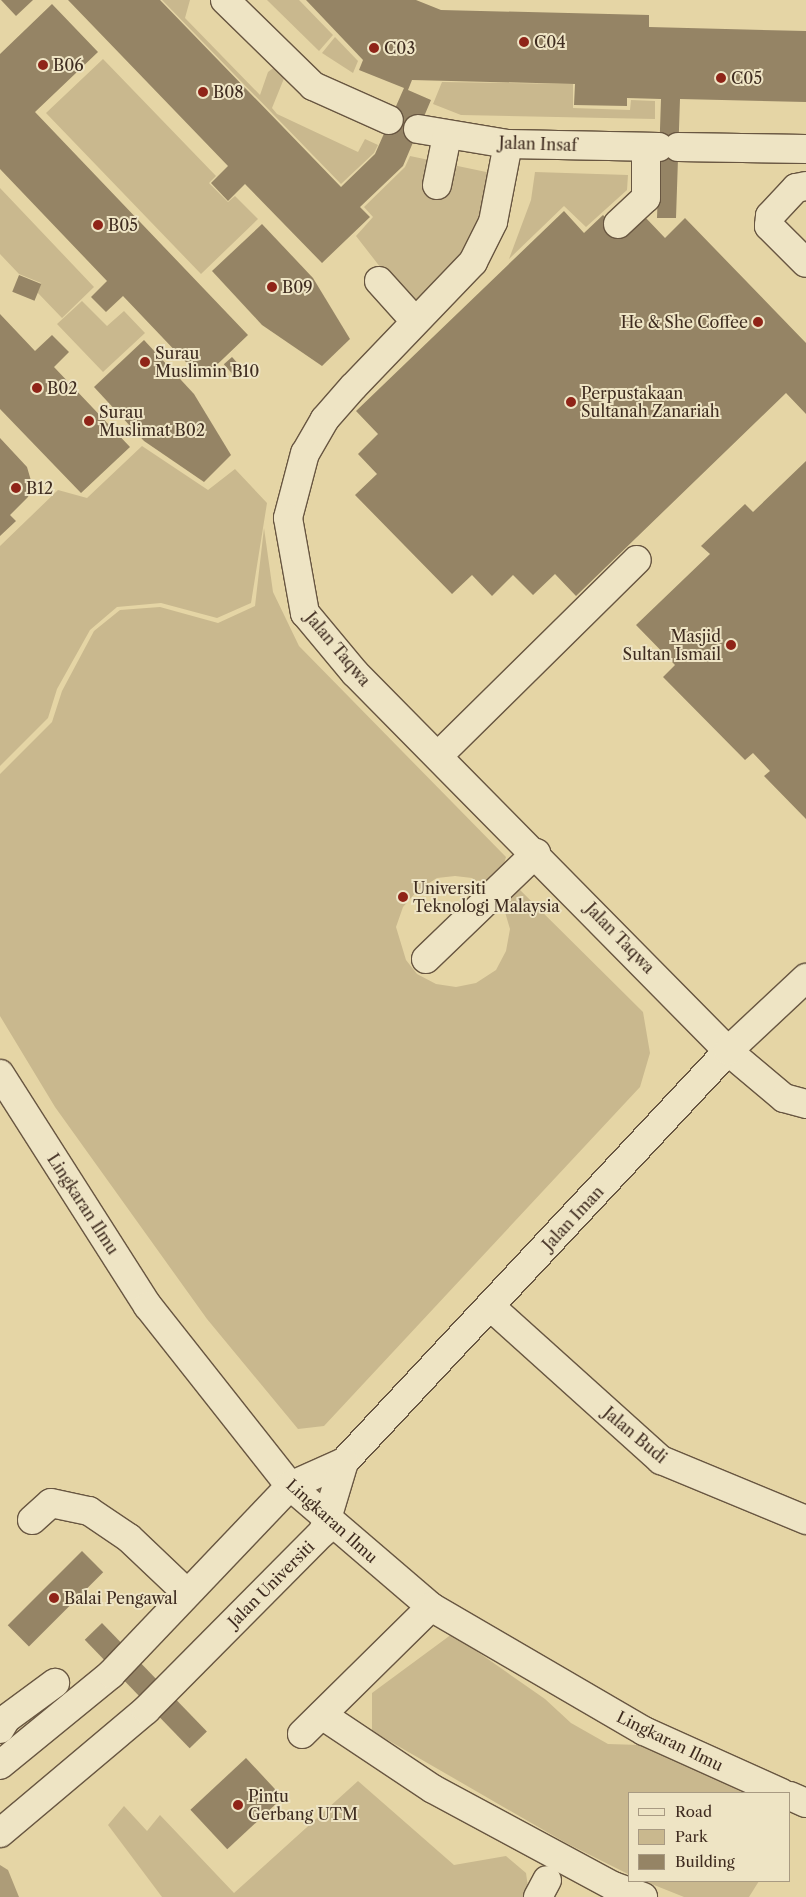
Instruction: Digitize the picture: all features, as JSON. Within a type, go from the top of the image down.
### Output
[{"type":"street","points":[[224,0],[314,86],[389,120]]},
{"type":"street","name":"Jalan Insaf","points":[[418,129],[448,136],[508,144],[806,149]]},
{"type":"street","points":[[437,185],[448,136]]},
{"type":"street","name":"Jalan Taqwa","points":[[508,144],[493,222],[473,262],[415,321],[325,419],[305,453],[288,518],[305,614],[355,672],[536,853],[728,1051],[784,1098],[806,1104]]},
{"type":"street","points":[[618,224],[646,198],[661,147]]},
{"type":"street","points":[[806,186],[796,188],[776,209],[769,226],[806,263]]},
{"type":"street","points":[[379,281],[415,321]]},
{"type":"street","points":[[438,756],[637,560]]},
{"type":"street","points":[[426,959],[536,853]]},
{"type":"street","name":"Jalan Iman","points":[[344,1462],[491,1307],[728,1051],[806,978]]},
{"type":"street","name":"Lingkaran Ilmu","points":[[0,1074],[148,1306],[290,1486],[430,1606],[644,1731],[780,1792]]},
{"type":"street","name":"Jalan Budi","points":[[491,1307],[661,1460],[806,1520]]},
{"type":"street","points":[[2,1758],[110,1674],[290,1486],[344,1462]]},
{"type":"street","name":"Jalan Universiti","points":[[0,1833],[146,1710],[323,1532],[344,1462]]},
{"type":"street","points":[[32,1520],[51,1503],[89,1511],[129,1538],[187,1593]]},
{"type":"street","points":[[302,1734],[430,1606]]},
{"type":"street","points":[[0,1729],[6,1719],[55,1683]]},
{"type":"street","points":[[322,1715],[433,1789],[613,1886],[643,1897]]},
{"type":"street","points":[[791,1796],[806,1804]]},
{"type":"green space","points":[[162,0],[190,0],[185,18],[260,95],[268,72],[276,66],[285,76],[272,108],[277,114],[358,152],[365,139],[378,145],[374,153],[341,184]]},
{"type":"green space","points":[[267,0],[299,0],[333,35],[319,51]]},
{"type":"green space","points":[[335,37],[358,61],[353,73],[322,53]]},
{"type":"green space","points":[[103,59],[216,176],[209,183],[228,202],[235,196],[258,219],[201,274],[46,113]]},
{"type":"green space","points":[[442,82],[573,84],[573,108],[630,110],[631,100],[655,101],[655,119],[461,115],[433,104]]},
{"type":"green space","points":[[410,156],[491,173],[488,199],[461,261],[416,300],[384,272],[356,236],[373,217],[364,207],[405,167]]},
{"type":"green space","points":[[535,172],[628,175],[627,190],[586,227],[564,206],[509,259],[531,200]]},
{"type":"green space","points":[[0,188],[94,287],[62,318],[37,292],[41,283],[19,274],[0,254]]},
{"type":"green space","points":[[82,301],[107,326],[124,311],[145,333],[103,372],[57,324]]},
{"type":"green space","points":[[142,446],[208,490],[235,469],[267,503],[251,603],[217,618],[161,603],[117,607],[90,630],[57,689],[48,718],[0,766],[0,546],[58,490],[87,498]]},
{"type":"green space","points":[[264,528],[273,592],[299,646],[506,857],[503,867],[484,886],[472,878],[455,876],[437,878],[418,890],[403,907],[396,927],[406,960],[417,974],[436,984],[456,987],[476,983],[496,970],[506,951],[510,929],[502,902],[516,886],[643,1012],[650,1053],[640,1087],[324,1426],[298,1429],[207,1319],[55,1107],[0,1016],[0,774],[52,722],[62,691],[94,631],[120,610],[160,607],[218,623],[255,606]]},
{"type":"green space","points":[[452,1634],[545,1699],[571,1723],[608,1744],[640,1745],[662,1753],[742,1792],[628,1792],[628,1874],[566,1843],[372,1731],[372,1693]]},
{"type":"green space","points":[[358,1781],[454,1865],[506,1856],[526,1873],[528,1887],[523,1897],[162,1897],[108,1825],[124,1806],[147,1831],[160,1815],[234,1893]]},
{"type":"green space","points":[[646,1882],[758,1882],[749,1897],[684,1897]]},
{"type":"shaded area","points":[[0,1865],[8,1870],[19,1897],[0,1897]]},
{"type":"building","points":[[1,0],[33,0],[16,16]]},
{"type":"building","points":[[68,0],[160,0],[341,187],[375,154],[404,88],[359,70],[363,60],[306,0],[416,0],[441,10],[649,15],[649,27],[806,31],[806,102],[680,99],[676,218],[657,218],[661,99],[627,98],[627,106],[574,105],[575,84],[412,80],[408,90],[431,100],[403,166],[360,207],[370,217],[322,263],[245,184],[228,201],[211,183],[228,166]]},
{"type":"building","name":"B05","points":[[52,4],[98,52],[35,112],[248,335],[202,379],[123,296],[106,312],[91,297],[107,281],[0,169],[0,54]]},
{"type":"building","name":"Perpustakaan Sultanah Zanariah","points":[[564,211],[584,233],[603,215],[625,237],[645,217],[665,238],[685,218],[806,343],[806,414],[786,393],[576,596],[555,574],[533,595],[513,575],[492,596],[472,575],[452,594],[355,495],[377,474],[358,454],[378,434],[356,411]]},
{"type":"building","name":"B09","points":[[262,224],[313,278],[350,339],[322,366],[262,325],[212,271]]},
{"type":"building","points":[[19,275],[41,284],[35,301],[12,292]]},
{"type":"building","name":"B02","points":[[0,314],[35,351],[52,335],[69,352],[54,367],[130,447],[81,493],[0,409]]},
{"type":"building","points":[[144,340],[194,394],[231,455],[204,482],[144,441],[94,387]]},
{"type":"building","points":[[232,357],[241,367],[233,374],[224,364]]},
{"type":"building","name":"B12","points":[[0,438],[27,467],[32,484],[28,497],[10,515],[16,521],[0,536]]},
{"type":"building","name":"Masjid Sultan Ismail","points":[[806,461],[806,819],[764,776],[770,771],[753,753],[745,760],[663,677],[675,665],[636,625],[710,554],[701,546],[745,504],[753,512]]},
{"type":"building","name":"Balai Pengawal","points":[[82,1551],[103,1572],[29,1646],[8,1625]]},
{"type":"building","points":[[102,1623],[207,1732],[190,1748],[85,1640]]},
{"type":"building","name":"Pintu Gerbang UTM","points":[[246,1758],[283,1797],[227,1849],[190,1810]]},
{"type":"place","name":"C04","points":[[524,42]]},
{"type":"place","name":"C03","points":[[374,48]]},
{"type":"place","name":"B06","points":[[43,65]]},
{"type":"place","name":"C05","points":[[721,78]]},
{"type":"place","name":"B08","points":[[203,92]]},
{"type":"place","name":"B05","points":[[98,225]]},
{"type":"place","name":"B09","points":[[272,287]]},
{"type":"place","name":"He & She Coffee","points":[[758,322]]},
{"type":"place","name":"Surau Muslimin B10","points":[[145,362]]},
{"type":"place","name":"B02","points":[[37,388]]},
{"type":"place","name":"Perpustakaan Sultanah Zanariah","points":[[571,402]]},
{"type":"place","name":"Surau Muslimat B02","points":[[89,421]]},
{"type":"place","name":"B12","points":[[16,488]]},
{"type":"place","name":"Masjid Sultan Ismail","points":[[731,645]]},
{"type":"place","name":"Universiti Teknologi Malaysia","points":[[403,897]]},
{"type":"place","name":"Balai Pengawal","points":[[54,1598]]},
{"type":"place","name":"Pintu Gerbang UTM","points":[[238,1805]]}]
